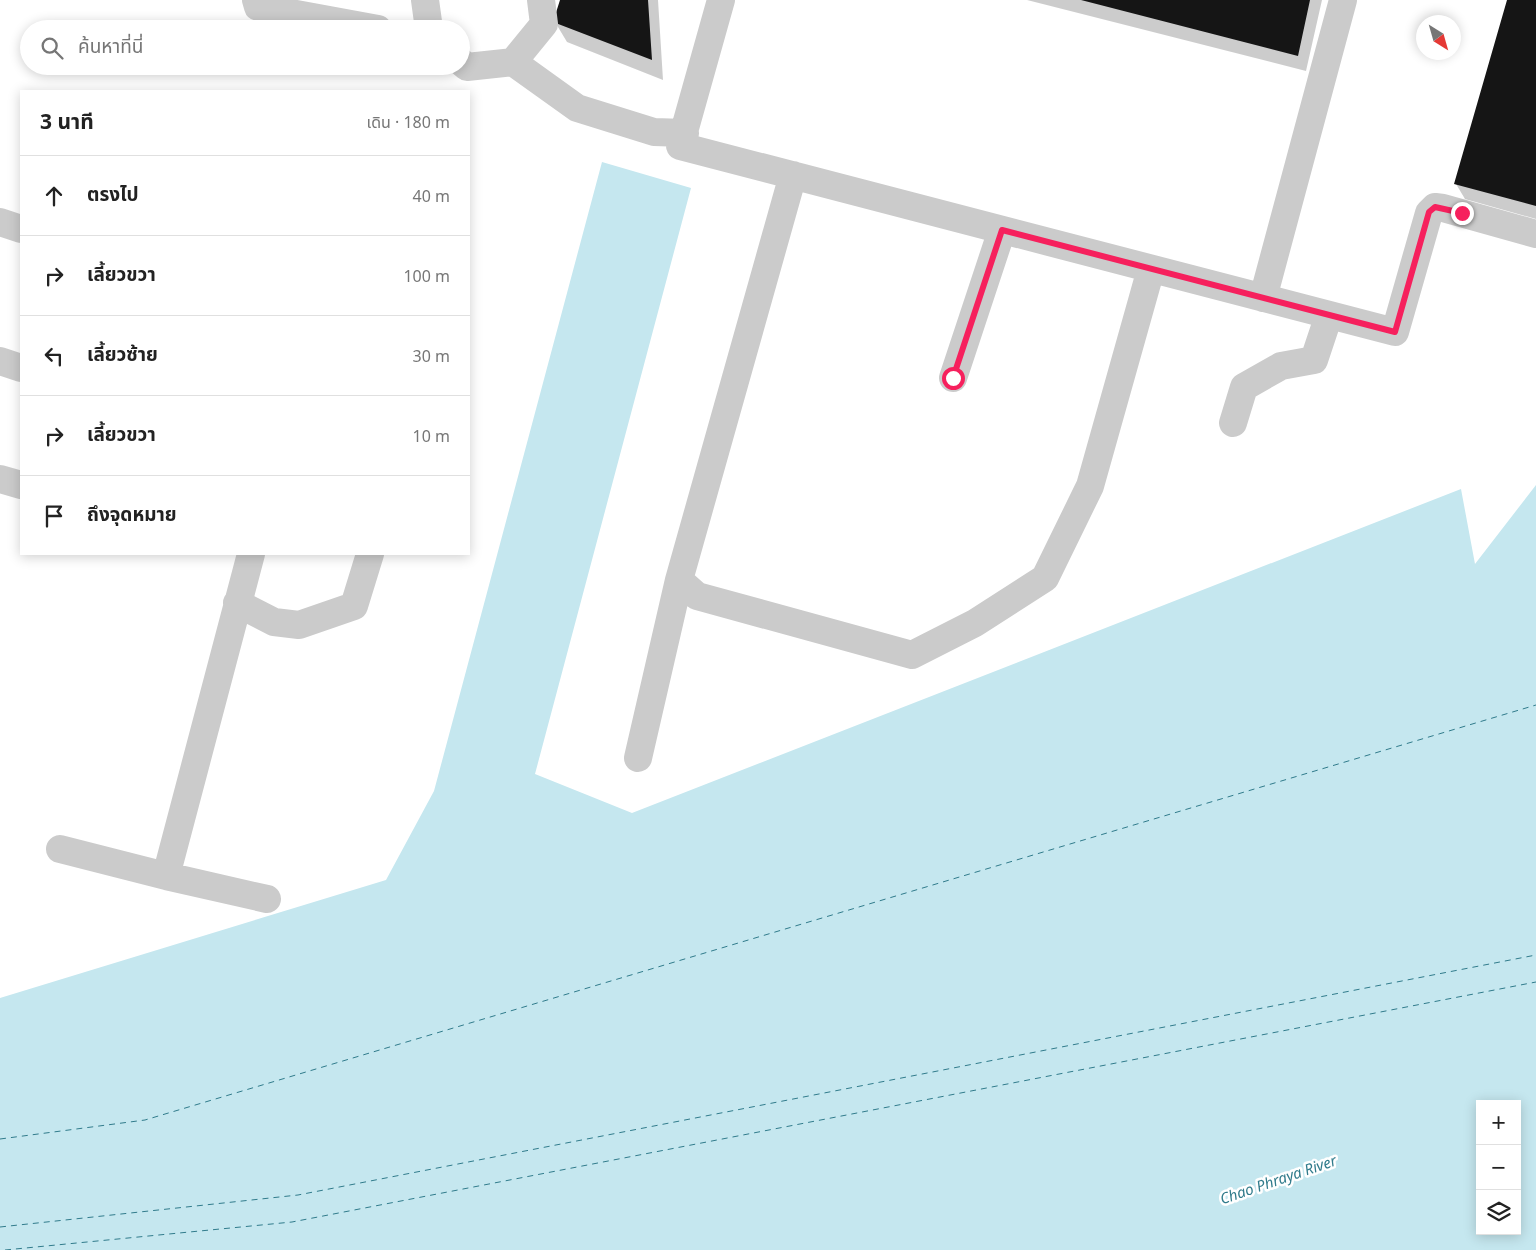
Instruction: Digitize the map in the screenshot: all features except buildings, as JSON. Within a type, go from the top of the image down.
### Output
[{"type":"lane","points":[[256,0],[258,7],[329,20]]},
{"type":"lane","points":[[425,0],[428,20]]},
{"type":"lane","points":[[513,62],[544,24],[541,0]]},
{"type":"lane","points":[[720,0],[680,146],[1395,332],[1429,212],[1435,207],[1536,234]]},
{"type":"lane","points":[[1263,298],[1343,0]]},
{"type":"lane","points":[[470,67],[513,62],[577,108],[654,132],[684,132]]},
{"type":"lane","points":[[638,758],[679,580],[793,176]]},
{"type":"lane","points":[[0,222],[20,229]]},
{"type":"lane","points":[[953,378],[1002,230]]},
{"type":"lane","points":[[679,580],[697,596],[912,655],[975,623],[1045,578],[1090,486],[1151,269]]},
{"type":"lane","points":[[1233,423],[1244,387],[1281,366],[1314,360],[1329,315]]},
{"type":"lane","points":[[0,361],[20,368]]},
{"type":"lane","points":[[0,479],[20,485]]},
{"type":"lane","points":[[166,876],[251,555]]},
{"type":"lane","points":[[237,603],[274,622],[299,625],[354,606],[370,555]]},
{"type":"lane","points":[[60,849],[266,899]]},
{"type":"water","name":"Chao Phraya River","points":[[602,162],[691,188],[535,774],[632,813],[1461,489],[1475,564],[1536,485],[1536,1250],[0,1250],[0,998],[386,880],[434,791]]},
{"type":"ferry route","points":[[0,1139],[145,1120],[1536,705]]},
{"type":"ferry route","points":[[0,1227],[298,1195],[1536,955]]},
{"type":"ferry route","points":[[5,1250],[292,1222],[1536,982]]},
{"type":"route","points":[[953,378],[1002,230],[1395,332],[1429,212],[1435,207],[1462,213]]}]
